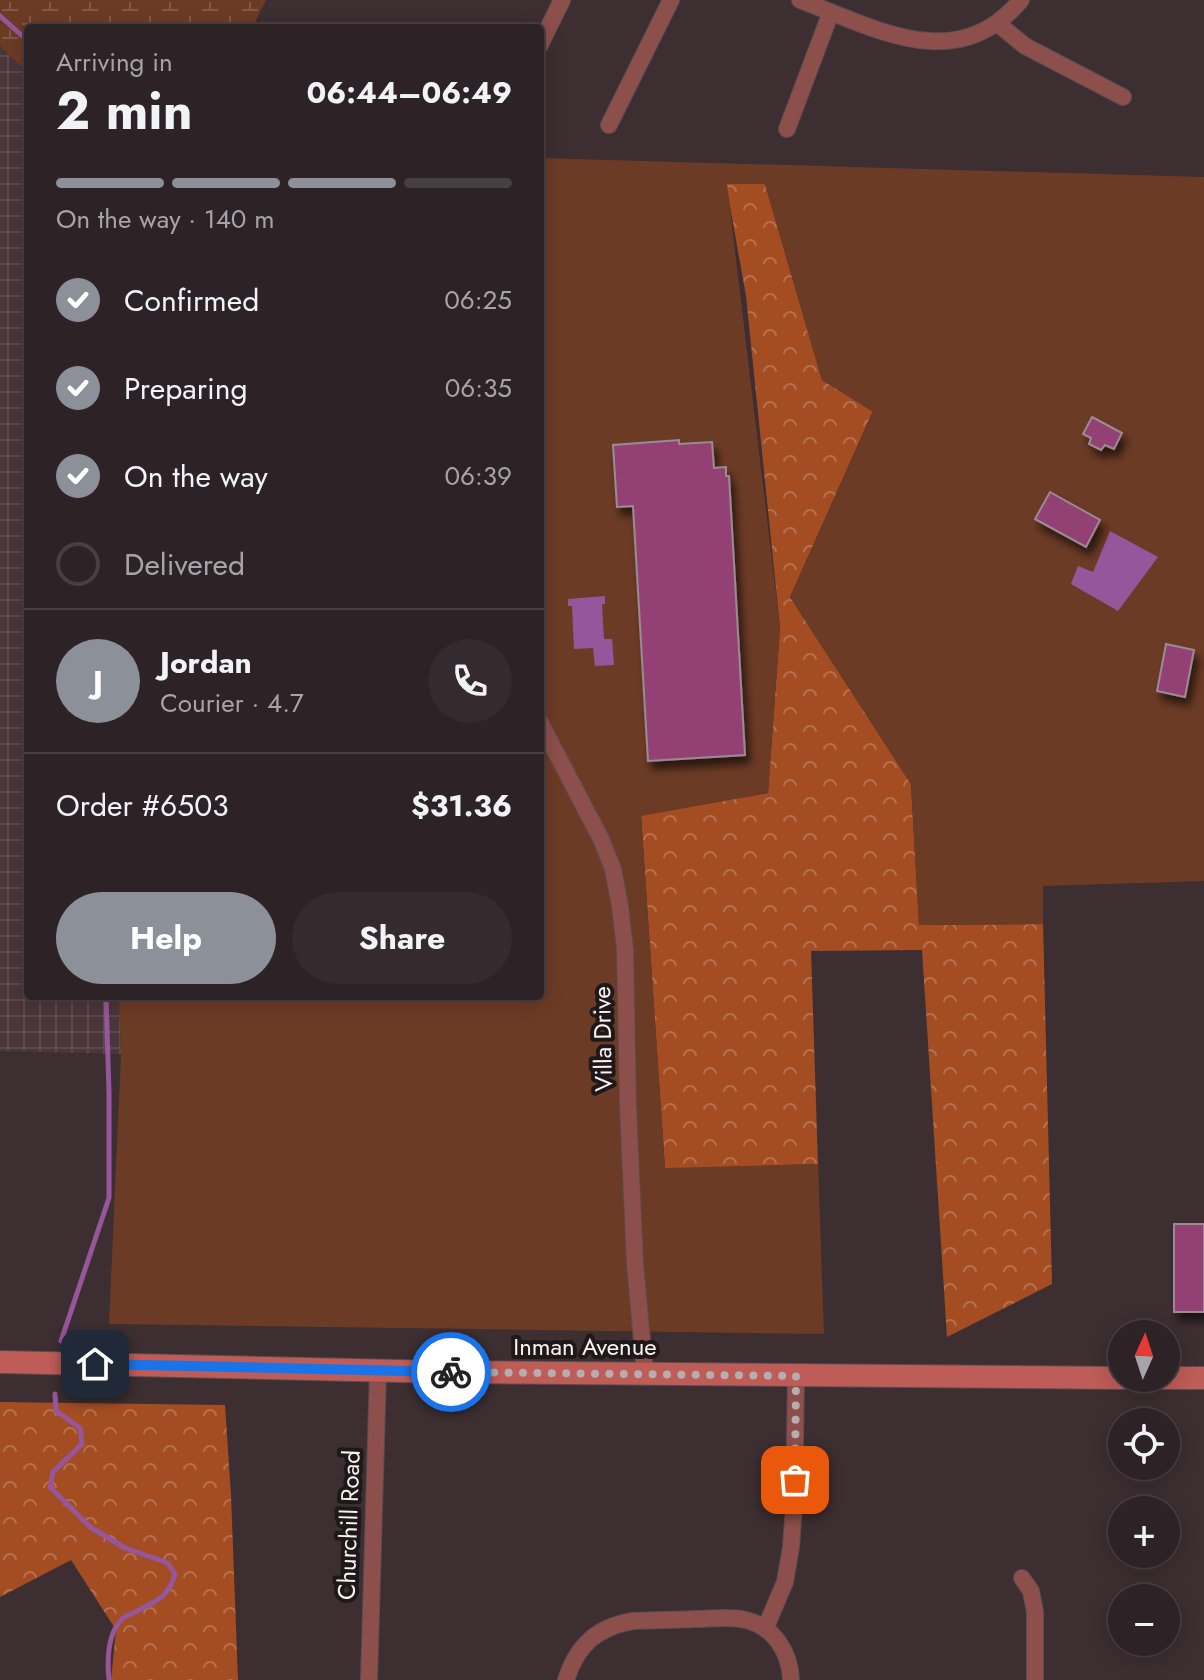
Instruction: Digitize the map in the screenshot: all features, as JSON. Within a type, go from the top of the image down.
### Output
[{"type":"main road","name":"Inman Avenue","points":[[0,1362],[378,1371],[1108,1378]]},
{"type":"main road","points":[[1180,1378],[1204,1378]]},
{"type":"street","points":[[544,37],[562,0]]},
{"type":"street","points":[[609,125],[671,0]]},
{"type":"street","points":[[800,0],[902,38],[925,42],[949,42],[971,36],[997,23],[1021,0]]},
{"type":"street","points":[[787,129],[831,12]]},
{"type":"street","points":[[997,23],[1025,46],[1123,97]]},
{"type":"street","name":"Villa Drive","points":[[544,730],[601,839],[613,869],[620,906],[625,949],[635,1264],[645,1373]]},
{"type":"street","name":"Churchill Road","points":[[369,1680],[378,1371]]},
{"type":"street","points":[[765,1629],[785,1582],[791,1547],[796,1376]]},
{"type":"street","points":[[1022,1578],[1031,1591],[1035,1612],[1035,1680]]},
{"type":"street","points":[[566,1680],[575,1658],[590,1639],[617,1624],[732,1618],[744,1619],[765,1629],[780,1643],[788,1659],[791,1680]]},
{"type":"shaded area","points":[[0,46],[24,69],[24,1000],[119,1000],[121,1054],[0,1051]]},
{"type":"shaded area","points":[[1110,531],[1158,557],[1118,611],[1071,584],[1078,566],[1093,572]]},
{"type":"shaded area","points":[[605,596],[605,604],[602,604],[604,639],[612,639],[614,665],[595,666],[593,648],[574,649],[572,606],[568,606],[568,599]]},
{"type":"green space","points":[[0,0],[266,0],[254,24],[24,24],[24,69],[0,46]]},
{"type":"green space","points":[[544,158],[1204,177],[1204,881],[1043,886],[1043,924],[919,925],[911,784],[790,597],[873,412],[822,380],[765,184],[727,184],[780,627],[768,793],[641,816],[665,1168],[818,1164],[824,1334],[109,1324],[121,1054],[119,1000],[544,1000]]},
{"type":"green space","points":[[726,184],[765,184],[822,380],[873,411],[790,597],[911,784],[919,925],[1043,924],[1052,1284],[947,1337],[922,950],[811,951],[818,1164],[665,1169],[641,815],[768,793],[780,627],[746,296]]},
{"type":"green space","points":[[0,1402],[225,1405],[238,1680],[111,1680],[116,1630],[71,1560],[0,1597]]},
{"type":"building","points":[[1092,417],[1122,433],[1114,449],[1105,445],[1101,450],[1089,444],[1091,438],[1083,434]]},
{"type":"building","points":[[679,440],[679,444],[712,442],[714,468],[726,467],[726,476],[729,476],[745,755],[648,761],[633,506],[617,507],[613,445]]},
{"type":"building","points":[[1050,492],[1100,520],[1086,547],[1035,519]]},
{"type":"building","points":[[1166,644],[1194,650],[1185,697],[1157,691]]},
{"type":"building","points":[[1174,1224],[1204,1224],[1204,1312],[1174,1312]]},
{"type":"waterway","points":[[0,16],[24,37]]},
{"type":"waterway","points":[[61,1341],[109,1198],[106,1000]]},
{"type":"waterway","points":[[55,1394],[56,1411],[80,1428],[82,1444],[53,1472],[50,1487],[90,1527],[125,1548],[168,1563],[175,1574],[169,1589],[160,1598],[124,1617],[118,1624],[109,1647],[109,1680]]},
{"type":"way so far","points":[[451,1372],[796,1376],[795,1480]]},
{"type":"route","points":[[95,1364],[451,1372]]}]
